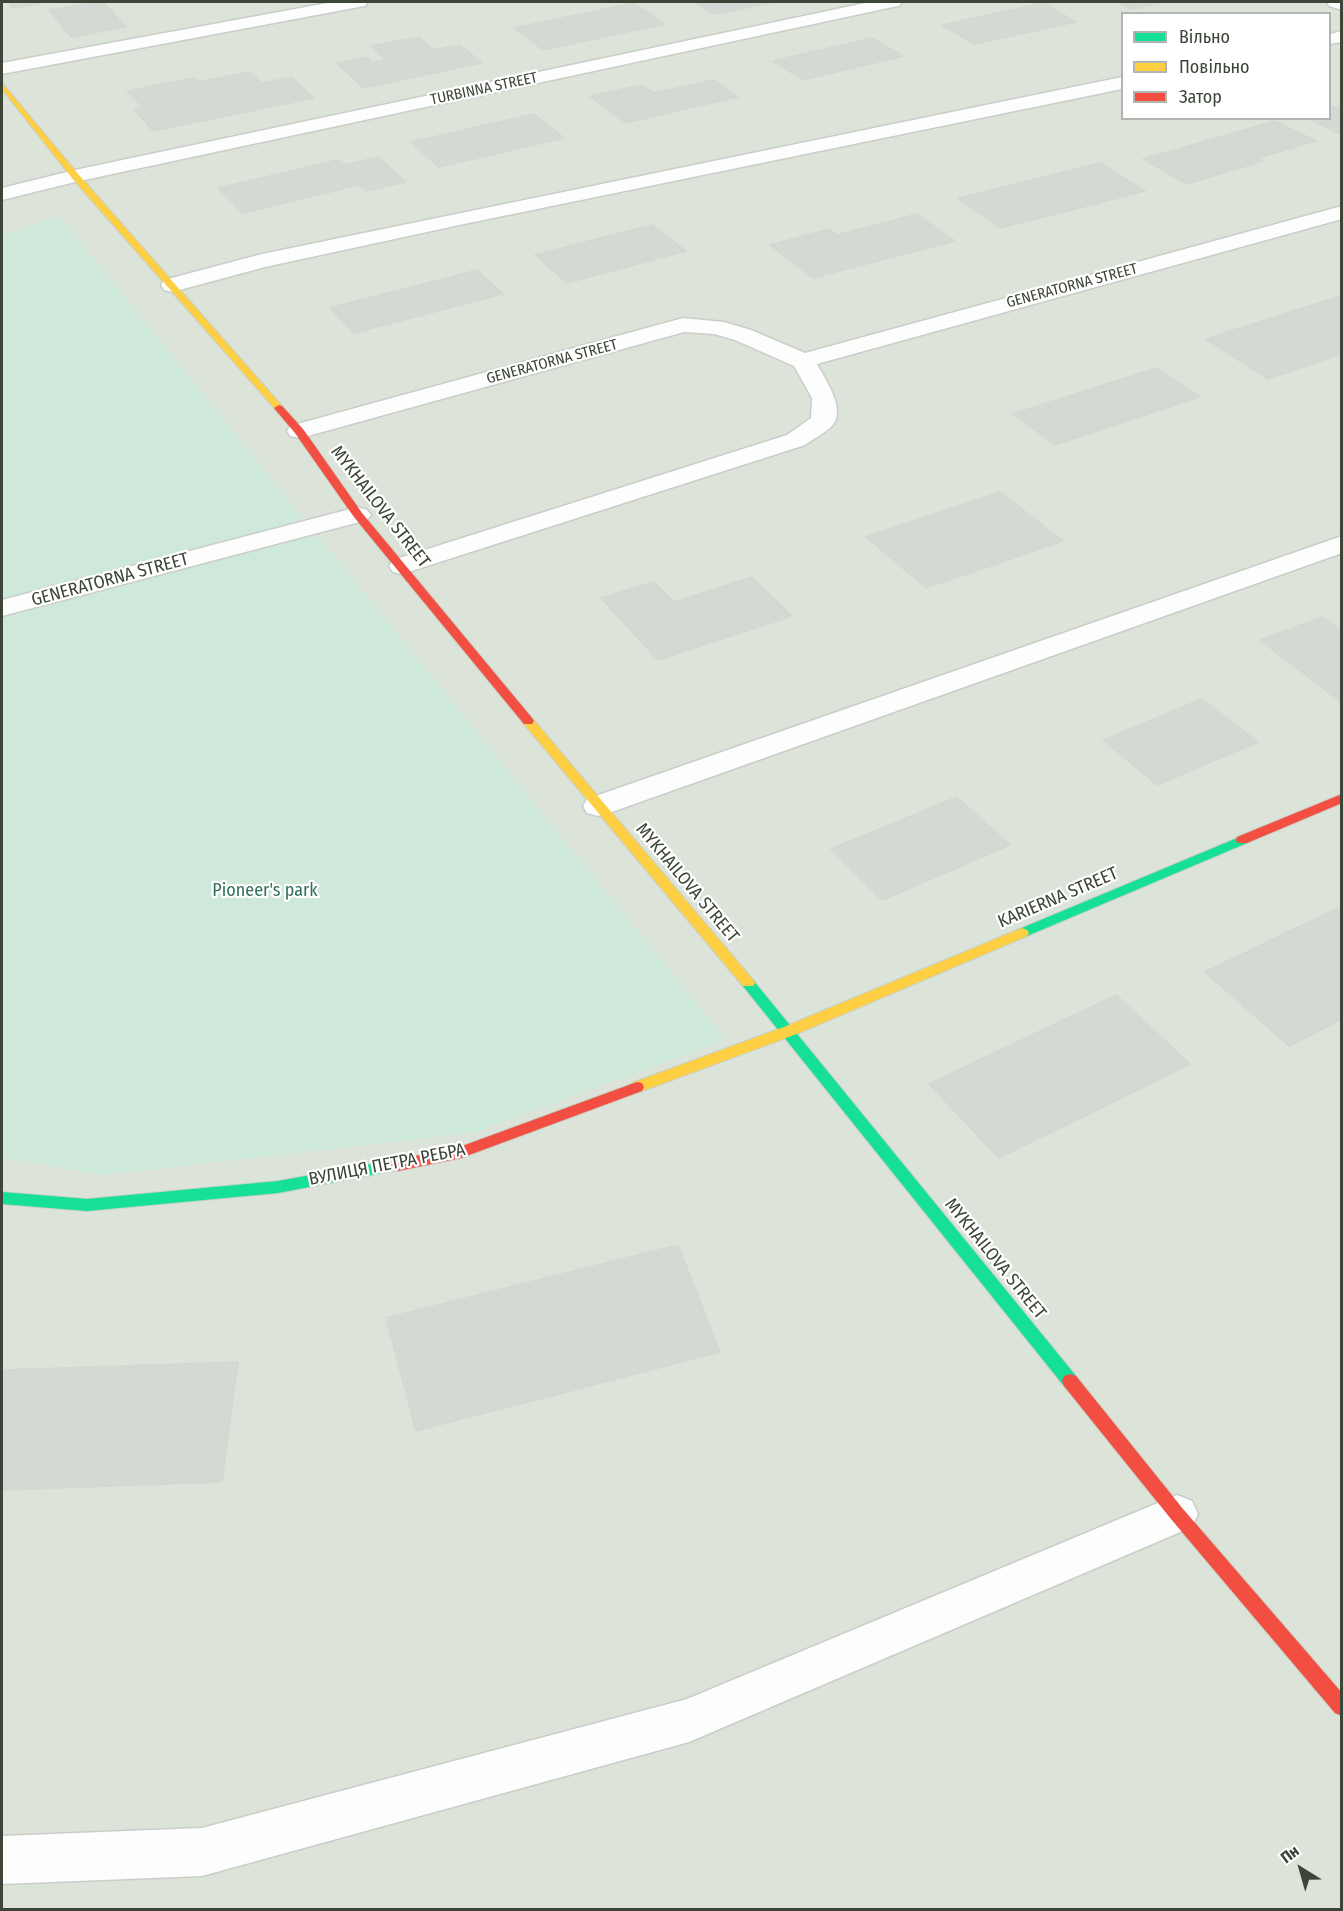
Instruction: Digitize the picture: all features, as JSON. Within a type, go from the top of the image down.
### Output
[{"type":"street","points":[[2,69],[359,2]]},
{"type":"street","name":"TURBINNA STREET","points":[[75,176],[893,2]]},
{"type":"street","points":[[1335,2],[1341,5]]},
{"type":"street","points":[[172,285],[262,261],[464,218],[1121,83]]},
{"type":"street","name":"MYKHAILOVA STREET","points":[[2,85],[75,176],[299,431],[358,515],[598,806],[789,1031],[1177,1514],[1341,1707]]},
{"type":"street","points":[[2,194],[75,176]]},
{"type":"street","name":"GENERATORNA STREET","points":[[299,431],[683,326],[716,327],[743,335],[802,361],[1341,212]]},
{"type":"street","points":[[402,566],[796,440],[823,421],[824,398],[802,361]]},
{"type":"street","name":"GENERATORNA STREET","points":[[2,608],[358,515]]},
{"type":"street","points":[[598,806],[1341,544]]},
{"type":"street","name":"KARIERNA STREET","points":[[789,1031],[1341,798]]},
{"type":"street","name":"ВУЛИЦЯ ПЕТРА РЕБРА","points":[[2,1198],[87,1205],[278,1187],[456,1154],[789,1031]]},
{"type":"street","points":[[2,1860],[202,1852],[689,1720],[1177,1514]]},
{"type":"shaded area","points":[[2,2],[1341,2],[1341,1909],[2,1909]]},
{"type":"green space","name":"Pioneer's park","points":[[59,216],[726,1040],[472,1133],[103,1175],[2,1158],[2,235]]},
{"type":"building","points":[[7,2],[47,2],[13,8]]},
{"type":"building","points":[[103,2],[126,27],[71,37],[49,10]]},
{"type":"building","points":[[695,2],[778,2],[714,14]]},
{"type":"building","points":[[1117,2],[1163,2],[1131,9]]},
{"type":"building","points":[[634,3],[665,24],[543,50],[514,28]]},
{"type":"building","points":[[1043,3],[1076,22],[974,44],[942,25]]},
{"type":"building","points":[[419,37],[434,50],[460,45],[482,63],[363,88],[337,63],[367,57],[372,62],[386,60],[371,46]]},
{"type":"building","points":[[872,38],[903,56],[803,80],[773,61]]},
{"type":"building","points":[[250,72],[262,83],[292,77],[314,98],[153,131],[134,109],[143,107],[127,91],[194,78],[198,82]]},
{"type":"building","points":[[714,80],[738,97],[625,123],[590,96],[642,85],[654,93]]},
{"type":"building","points":[[1342,105],[1342,135],[1312,120],[1331,120],[1331,108]]},
{"type":"building","points":[[534,114],[564,138],[439,167],[411,142]]},
{"type":"building","points":[[1275,121],[1316,141],[1258,158],[1263,161],[1187,184],[1143,159]]},
{"type":"building","points":[[378,157],[406,182],[367,191],[359,185],[243,213],[218,188],[338,160],[344,165]]},
{"type":"building","points":[[1100,163],[1145,191],[1000,228],[958,198]]},
{"type":"building","points":[[917,214],[955,241],[813,278],[770,245],[829,229],[837,235]]},
{"type":"building","points":[[652,225],[686,251],[567,283],[535,255]]},
{"type":"building","points":[[477,270],[503,294],[354,333],[330,308]]},
{"type":"building","points":[[1337,297],[1342,299],[1342,354],[1268,379],[1206,339]]},
{"type":"building","points":[[1156,368],[1200,397],[1055,445],[1013,414]]},
{"type":"building","points":[[1000,492],[1063,541],[926,588],[866,537]]},
{"type":"building","points":[[752,577],[792,616],[658,660],[601,598],[654,582],[674,602]]},
{"type":"building","points":[[1323,617],[1342,631],[1342,703],[1260,640]]},
{"type":"building","points":[[1202,699],[1258,742],[1157,785],[1103,740]]},
{"type":"building","points":[[957,797],[1010,845],[882,900],[831,849]]},
{"type":"building","points":[[1342,906],[1342,1019],[1289,1046],[1205,972]]},
{"type":"building","points":[[1116,995],[1190,1064],[999,1158],[929,1084]]},
{"type":"building","points":[[678,1245],[720,1352],[416,1431],[386,1318]]},
{"type":"building","points":[[238,1362],[222,1482],[2,1490],[2,1370]]},
{"type":"traffic: fast","points":[[1022,933],[1242,840]]},
{"type":"traffic: fast","points":[[748,983],[1070,1381]]},
{"type":"traffic: fast","points":[[2,1198],[87,1205],[278,1187],[398,1165]]},
{"type":"traffic: slow","points":[[2,85],[75,176],[279,408]]},
{"type":"traffic: slow","points":[[528,721],[748,983]]},
{"type":"traffic: slow","points":[[637,1087],[789,1031],[1022,933]]},
{"type":"traffic: jam","points":[[279,408],[299,431],[358,515],[528,721]]},
{"type":"traffic: jam","points":[[1242,840],[1342,798]]},
{"type":"traffic: jam","points":[[398,1165],[456,1154],[637,1087]]},
{"type":"traffic: jam","points":[[1070,1381],[1177,1514],[1342,1707]]}]
